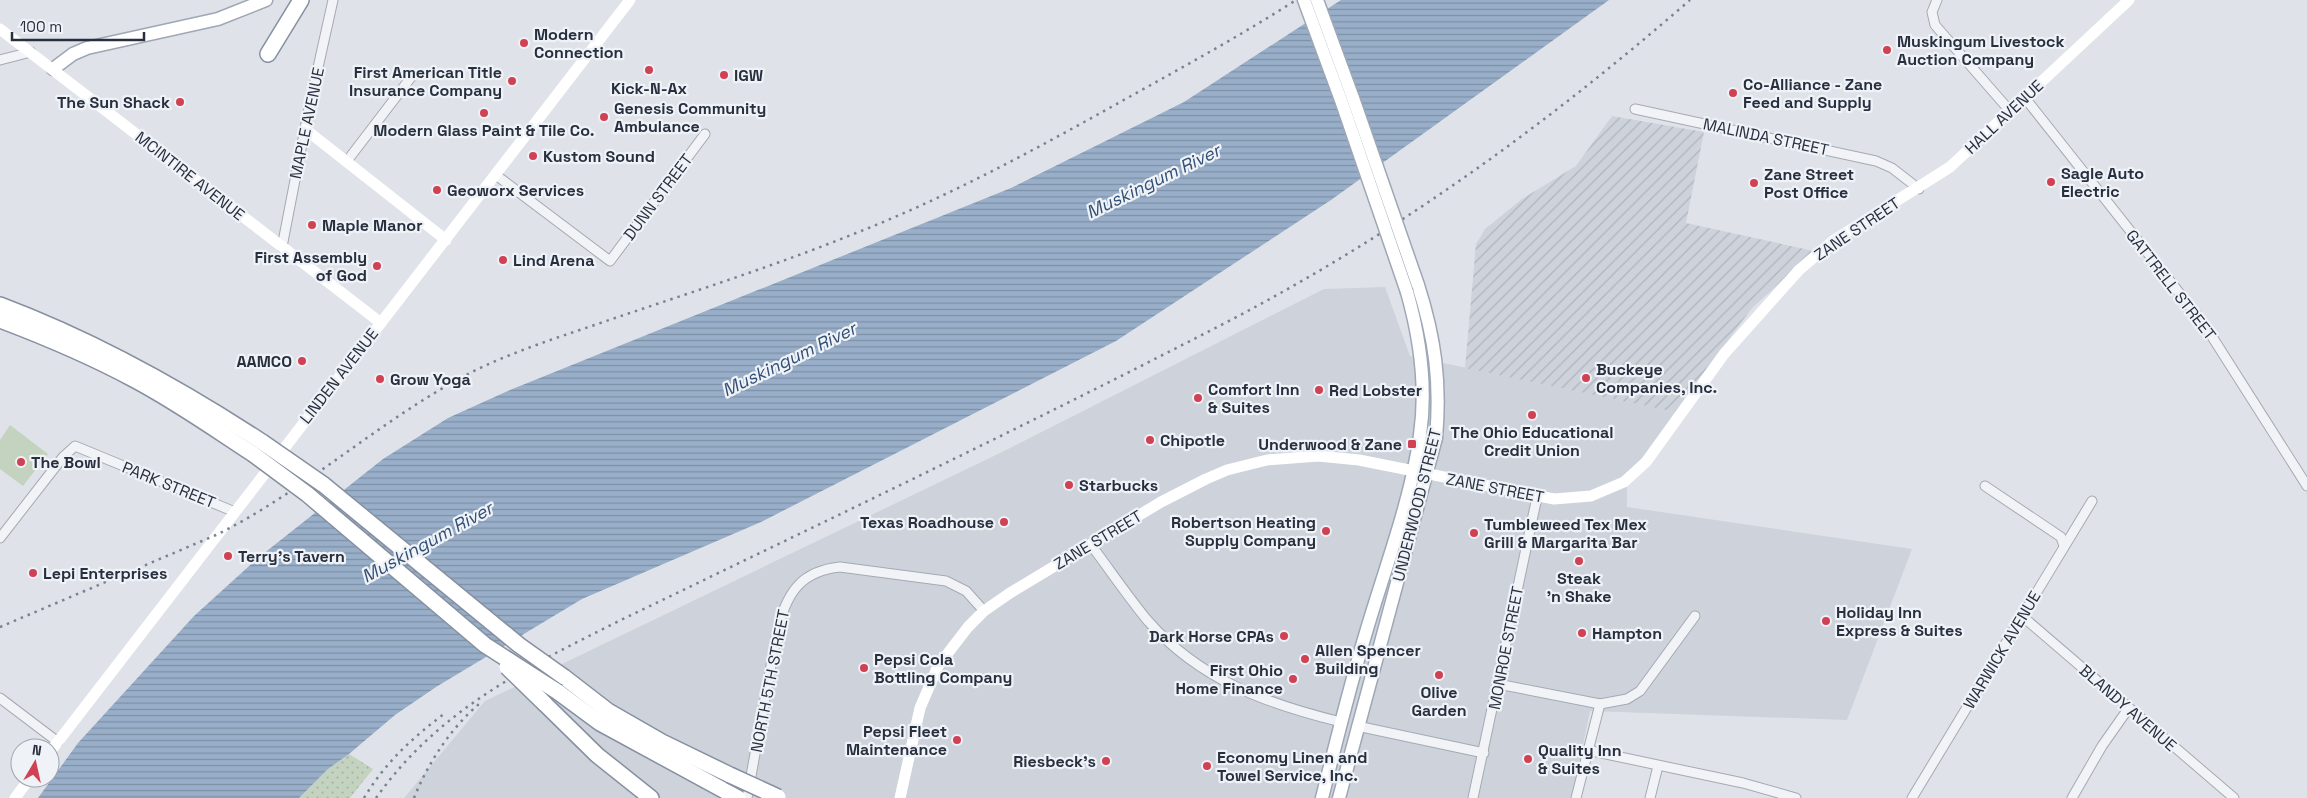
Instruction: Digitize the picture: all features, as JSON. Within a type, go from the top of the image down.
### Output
[{"type":"highway","points":[[268,54],[301,0]]},
{"type":"highway","points":[[0,305],[86,340],[200,401],[324,485],[519,646],[564,677],[608,711],[662,742],[779,798]]},
{"type":"highway","points":[[0,320],[132,378],[184,408],[253,454],[307,494],[485,645],[597,755],[651,798]]},
{"type":"highway","points":[[485,645],[558,692],[600,723],[738,798]]},
{"type":"main road","points":[[53,68],[73,54],[87,48],[218,18],[266,0]]},
{"type":"main road","name":"LINDEN AVENUE","points":[[60,739],[630,0]]},
{"type":"main road","points":[[1304,0],[1348,100]]},
{"type":"main road","points":[[1318,0],[1348,100]]},
{"type":"main road","name":"HALL AVENUE","points":[[1919,189],[1950,168],[2129,0]]},
{"type":"main road","name":"MCINTIRE AVENUE","points":[[0,29],[53,68],[380,323]]},
{"type":"main road","name":"UNDERWOOD STREET","points":[[1339,798],[1357,726],[1428,475],[1436,438],[1438,389],[1433,338],[1413,288],[1348,100]]},
{"type":"main road","points":[[305,129],[446,240]]},
{"type":"main road","name":"ZANE STREET","points":[[900,798],[920,708],[938,666],[953,644],[984,611],[1010,593],[1184,489],[1220,473],[1248,464],[1290,457],[1318,456],[1359,460],[1537,497],[1570,499],[1591,496],[1611,488],[1635,473],[1659,447],[1724,354],[1799,270],[1833,242],[1919,189]]},
{"type":"main road","name":"UNDERWOOD STREET","points":[[1322,798],[1341,722],[1412,472],[1420,434],[1422,375],[1414,318],[1413,288]]},
{"type":"street","name":"MAPLE AVENUE","points":[[282,247],[333,0]]},
{"type":"street","points":[[1935,3],[1932,16],[1935,25],[2010,111]]},
{"type":"street","points":[[0,60],[30,52]]},
{"type":"street","points":[[346,161],[412,76]]},
{"type":"street","name":"GATTRELL STREET","points":[[2025,98],[2204,324],[2306,482]]},
{"type":"street","name":"MALINDA STREET","points":[[1635,109],[1876,161],[1892,168],[1919,189]]},
{"type":"street","name":"DUNN STREET","points":[[496,174],[610,261],[706,134]]},
{"type":"street","name":"PARK STREET","points":[[0,538],[63,457],[75,446],[235,512]]},
{"type":"street","points":[[1984,486],[2061,537],[2064,546]]},
{"type":"street","name":"MONROE STREET","points":[[1473,798],[1484,754],[1537,497]]},
{"type":"street","name":"WARWICK AVENUE","points":[[1912,798],[2092,501]]},
{"type":"street","points":[[1091,545],[1148,621],[1166,639],[1196,663],[1221,680],[1268,702],[1341,722]]},
{"type":"street","name":"NORTH 5TH STREET","points":[[748,798],[784,604],[792,592],[812,575],[825,569],[840,567],[946,581],[966,591],[984,611]]},
{"type":"street","points":[[1498,684],[1600,704],[1627,699],[1640,691],[1695,616]]},
{"type":"street","name":"BLANDY AVENUE","points":[[2022,616],[2128,709],[2234,798]]},
{"type":"street","points":[[0,698],[53,738]]},
{"type":"street","points":[[1576,798],[1600,704]]},
{"type":"street","points":[[2072,798],[2102,746],[2128,709]]},
{"type":"street","points":[[1357,726],[1484,754]]},
{"type":"street","points":[[1587,750],[1743,783],[1796,798]]},
{"type":"street","points":[[1650,798],[1658,766]]},
{"type":"shaded area","points":[[1612,116],[1704,132],[1686,223],[1814,251],[1752,308],[1675,412],[1465,368],[1476,244],[1485,229],[1522,199],[1576,166]]},
{"type":"shaded area","points":[[1385,287],[1410,356],[1675,412],[1650,450],[1627,474],[1627,507],[1912,549],[1847,720],[1590,711],[1572,798],[404,798],[485,701],[1000,453],[1324,289]]},
{"type":"green space","name":"The Bowl","points":[[10,425],[48,454],[23,486],[0,469],[0,440]]},
{"type":"green space","points":[[349,754],[373,769],[350,798],[299,798],[328,769]]},
{"type":"water","name":"Muskingum River","points":[[1341,0],[1609,0],[1331,200],[1116,341],[761,522],[582,599],[436,687],[395,715],[328,769],[299,798],[38,798],[45,788],[60,788],[60,768],[78,743],[194,616],[258,558],[383,459],[448,418],[510,390],[1011,188],[1184,102]]},
{"type":"railway","points":[[0,627],[216,535],[250,517],[411,408],[444,387],[478,369],[512,354],[796,256],[924,204],[991,172],[1090,119],[1232,39],[1296,0]]},
{"type":"railway","points":[[376,798],[401,766],[428,739],[488,692],[521,672],[625,618],[1118,378],[1288,289],[1349,253],[1409,215],[1524,134],[1580,91],[1690,0]]},
{"type":"railway","points":[[414,798],[426,772],[441,747],[459,724],[479,704]]},
{"type":"railway","points":[[364,798],[390,762],[421,732],[444,714]]},
{"type":"place","name":"Modern Connection","points":[[524,43]]},
{"type":"place","name":"Muskingum Livestock Auction Company","points":[[1887,50]]},
{"type":"place","name":"Kick-N-Ax","points":[[649,70]]},
{"type":"place","name":"IGW","points":[[724,75]]},
{"type":"place","name":"First American Title Insurance Company","points":[[512,81]]},
{"type":"place","name":"Co-Alliance - Zane Feed and Supply","points":[[1733,93]]},
{"type":"place","name":"The Sun Shack","points":[[180,102]]},
{"type":"place","name":"Modern Glass Paint & Tile Co.","points":[[484,113]]},
{"type":"place","name":"Genesis Community Ambulance","points":[[604,117]]},
{"type":"place","name":"Kustom Sound","points":[[533,156]]},
{"type":"place","name":"Sagle Auto Electric","points":[[2051,182]]},
{"type":"place","name":"Zane Street Post Office","points":[[1754,183]]},
{"type":"place","name":"Geoworx Services","points":[[437,190]]},
{"type":"place","name":"Maple Manor","points":[[312,225]]},
{"type":"place","name":"Lind Arena","points":[[503,260]]},
{"type":"place","name":"First Assembly of God","points":[[377,266]]},
{"type":"place","name":"AAMCO","points":[[302,361]]},
{"type":"place","name":"Buckeye Companies, Inc.","points":[[1586,378]]},
{"type":"place","name":"Grow Yoga","points":[[380,379]]},
{"type":"place","name":"Red Lobster","points":[[1319,390]]},
{"type":"place","name":"Comfort Inn & Suites","points":[[1198,398]]},
{"type":"place","name":"The Ohio Educational Credit Union","points":[[1532,415]]},
{"type":"place","name":"Chipotle","points":[[1150,440]]},
{"type":"place","name":"Underwood & Zane","points":[[1412,444]]},
{"type":"place","name":"The Bowl","points":[[21,462]]},
{"type":"place","name":"Starbucks","points":[[1069,485]]},
{"type":"place","name":"Texas Roadhouse","points":[[1004,522]]},
{"type":"place","name":"Robertson Heating Supply Company","points":[[1326,531]]},
{"type":"place","name":"Tumbleweed Tex Mex Grill & Margarita Bar","points":[[1474,533]]},
{"type":"place","name":"Terry's Tavern","points":[[228,556]]},
{"type":"place","name":"Steak 'n Shake","points":[[1579,561]]},
{"type":"place","name":"Lepi Enterprises","points":[[33,573]]},
{"type":"place","name":"Holiday Inn Express & Suites","points":[[1826,621]]},
{"type":"place","name":"Hampton","points":[[1582,633]]},
{"type":"place","name":"Dark Horse CPAs","points":[[1284,636]]},
{"type":"place","name":"Allen Spencer Building","points":[[1305,659]]},
{"type":"place","name":"Pepsi Cola Bottling Company","points":[[864,668]]},
{"type":"place","name":"Olive Garden","points":[[1439,675]]},
{"type":"place","name":"First Ohio Home Finance","points":[[1293,679]]},
{"type":"place","name":"Pepsi Fleet Maintenance","points":[[957,740]]},
{"type":"place","name":"Quality Inn & Suites","points":[[1528,759]]},
{"type":"place","name":"Riesbeck's","points":[[1106,761]]},
{"type":"place","name":"Economy Linen and Towel Service, Inc.","points":[[1207,766]]}]
